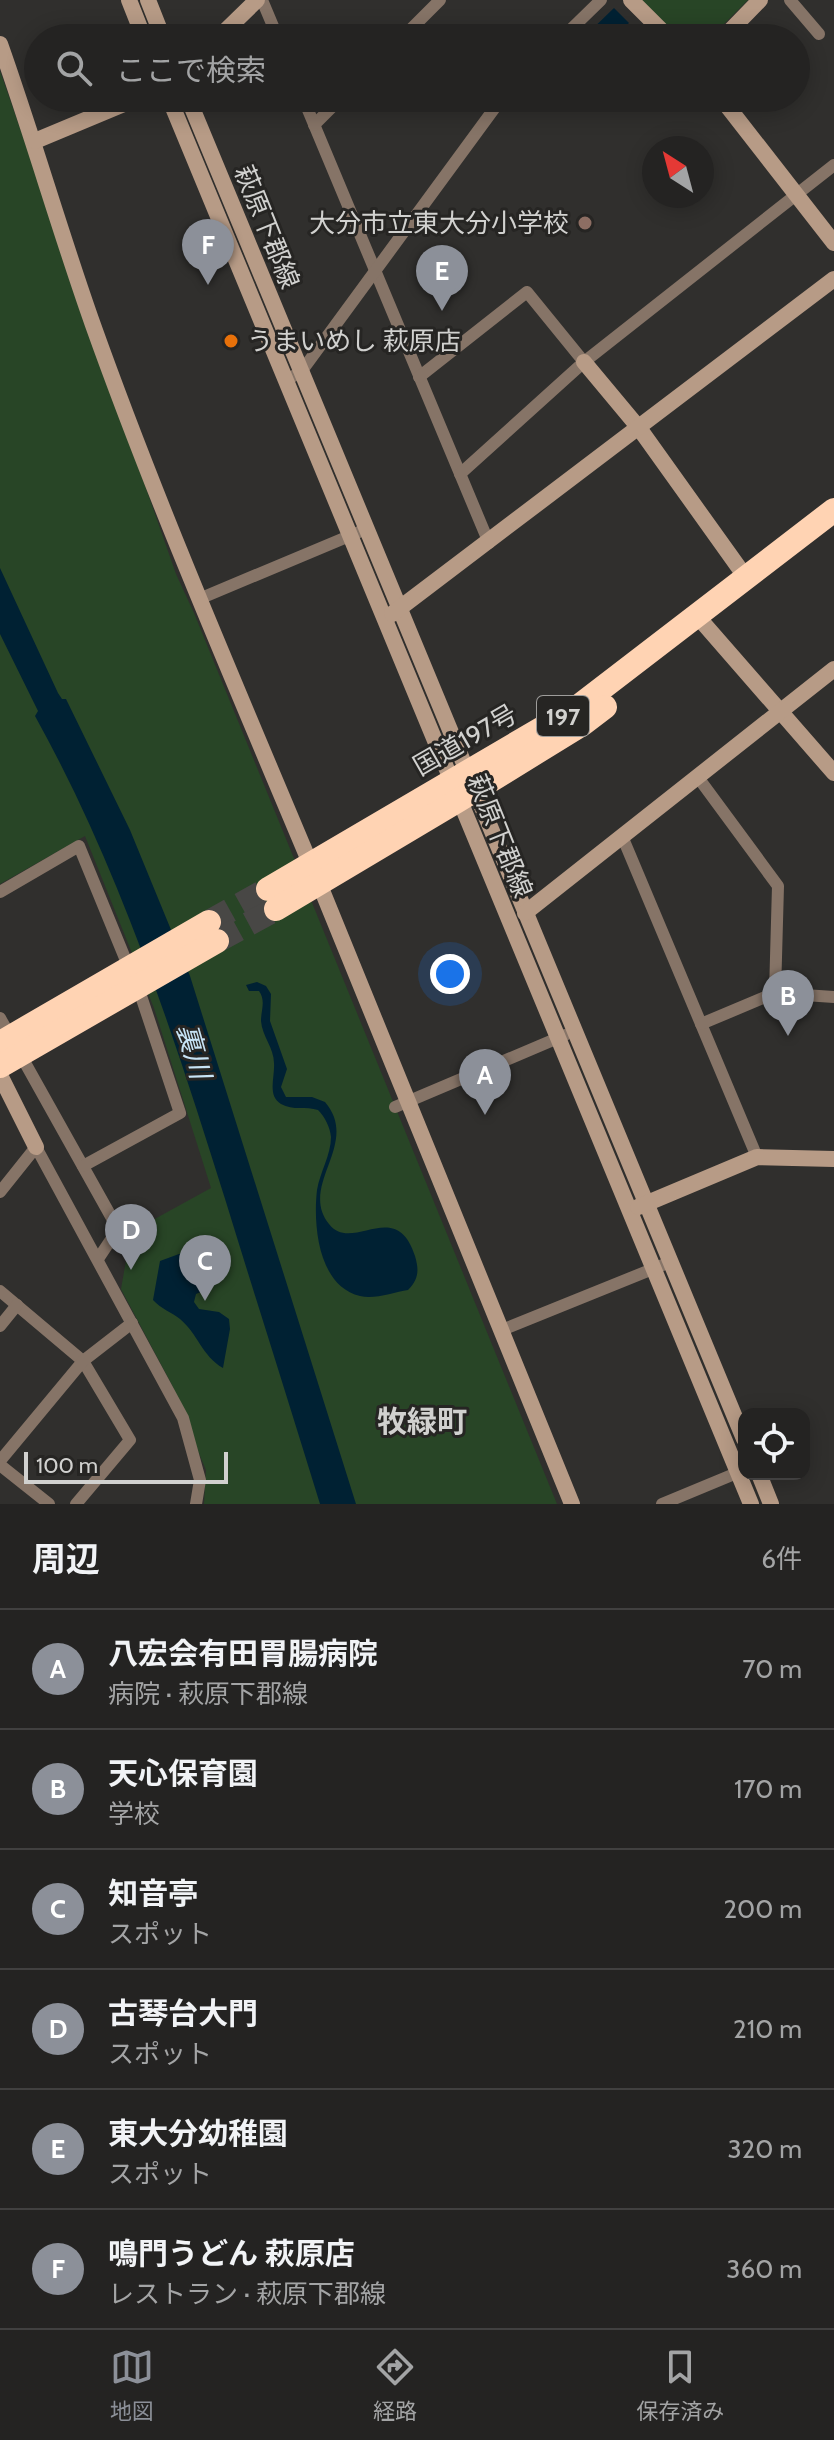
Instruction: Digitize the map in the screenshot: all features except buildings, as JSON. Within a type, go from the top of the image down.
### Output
[{"type":"highway","name":"国道197号","points":[[702,623],[747,579],[834,510]]},
{"type":"highway","name":"国道197号","points":[[272,899],[463,785],[702,623],[834,528]]},
{"type":"highway","points":[[6,1044],[213,932]]},
{"type":"street","points":[[129,0],[138,24]]},
{"type":"street","points":[[148,0],[157,24]]},
{"type":"street","points":[[233,24],[260,0],[271,24]]},
{"type":"street","points":[[416,24],[440,0]]},
{"type":"street","points":[[576,24],[601,0]]},
{"type":"street","points":[[631,0],[655,24]]},
{"type":"street","points":[[737,24],[760,0]]},
{"type":"street","points":[[790,0],[819,34]]},
{"type":"street","points":[[0,44],[24,111]]},
{"type":"street","points":[[25,112],[92,323],[172,535],[314,873],[401,1104],[502,1330],[572,1504]]},
{"type":"street","points":[[35,141],[104,112]]},
{"type":"street","name":"萩原下郡線","points":[[175,112],[286,380],[358,532],[463,785],[558,1038],[738,1464]]},
{"type":"street","name":"萩原下郡線","points":[[194,112],[301,372],[358,532]]},
{"type":"street","points":[[309,112],[489,543]]},
{"type":"street","points":[[314,125],[327,112]]},
{"type":"street","points":[[286,380],[301,372],[492,112]]},
{"type":"street","points":[[732,112],[834,243]]},
{"type":"street","points":[[460,474],[584,362],[834,165]]},
{"type":"street","points":[[392,614],[834,279]]},
{"type":"street","points":[[419,377],[527,292],[639,428],[747,579]]},
{"type":"street","points":[[199,599],[358,532]]},
{"type":"street","points":[[702,623],[834,773]]},
{"type":"street","points":[[525,913],[834,669]]},
{"type":"street","points":[[697,776],[778,886],[775,993]]},
{"type":"street","name":"萩原下郡線","points":[[463,785],[525,913],[738,1425]]},
{"type":"street","points":[[622,836],[757,1157]]},
{"type":"street","points":[[0,892],[79,846],[139,974],[180,1113],[83,1166]]},
{"type":"street","points":[[701,1024],[775,993],[834,997]]},
{"type":"street","points":[[401,1104],[574,1031]]},
{"type":"street","points":[[6,1044],[83,1166],[118,1229],[98,1259]]},
{"type":"street","points":[[0,1075],[183,1418],[200,1480],[194,1502]]},
{"type":"street","points":[[0,1192],[36,1147]]},
{"type":"street","points":[[629,1210],[757,1157],[834,1159]]},
{"type":"street","points":[[502,1330],[670,1262]]},
{"type":"street","points":[[0,1291],[83,1361],[130,1440],[76,1504]]},
{"type":"street","points":[[0,1326],[17,1305]]},
{"type":"street","points":[[49,1504],[0,1463],[83,1361],[132,1323]]},
{"type":"street","points":[[662,1504],[738,1472]]},
{"type":"street","name":"萩原下郡線","points":[[744,1480],[751,1504]]},
{"type":"street","points":[[761,1480],[771,1504]]},
{"type":"green space","points":[[642,0],[748,0],[724,24],[666,24]]},
{"type":"green space","points":[[0,71],[176,574],[557,1504],[204,1504],[206,1470],[173,1387],[121,1289],[131,1232],[211,1188],[154,1008],[85,836],[0,884]]},
{"type":"water","points":[[614,8],[629,23],[628,24],[597,24]]},
{"type":"water","name":"裏川","points":[[0,568],[58,693],[66,699],[130,830],[190,976],[356,1504],[320,1504],[206,1140],[143,954],[93,833],[35,716],[38,711],[0,634]]},
{"type":"water","points":[[257,982],[266,986],[271,994],[270,1021],[287,1069],[281,1087],[286,1097],[312,1097],[325,1102],[334,1118],[334,1149],[320,1194],[321,1209],[329,1224],[339,1232],[386,1227],[397,1230],[407,1239],[417,1270],[408,1290],[360,1296],[346,1290],[327,1267],[318,1236],[316,1204],[318,1183],[331,1137],[327,1122],[318,1110],[286,1106],[274,1096],[273,1058],[261,1021],[262,998],[259,991],[249,991],[246,985]]},
{"type":"water","points":[[179,1254],[191,1254],[210,1275],[208,1289],[196,1294],[194,1302],[199,1309],[219,1312],[229,1319],[223,1368],[210,1357],[180,1319],[153,1300],[160,1261]]},
{"type":"tunnel","points":[[209,922],[268,889]]},
{"type":"tunnel","points":[[217,941],[276,909]]},
{"type":"place","name":"大分市立東大分小学校","points":[[585,223]]},
{"type":"place","name":"鳴門うどん 萩原店","points":[[208,285]]},
{"type":"place","name":"東大分幼稚園","points":[[442,311]]},
{"type":"place","name":"うまいめし 萩原店","points":[[231,341]]},
{"type":"place","name":"天心保育園","points":[[788,1036]]},
{"type":"place","name":"八宏会有田胃腸病院","points":[[485,1115]]},
{"type":"place","name":"古琴台大門","points":[[131,1270]]},
{"type":"place","name":"知音亭","points":[[205,1301]]},
{"type":"district","name":"牧緑町","points":[[422,1421]]}]
